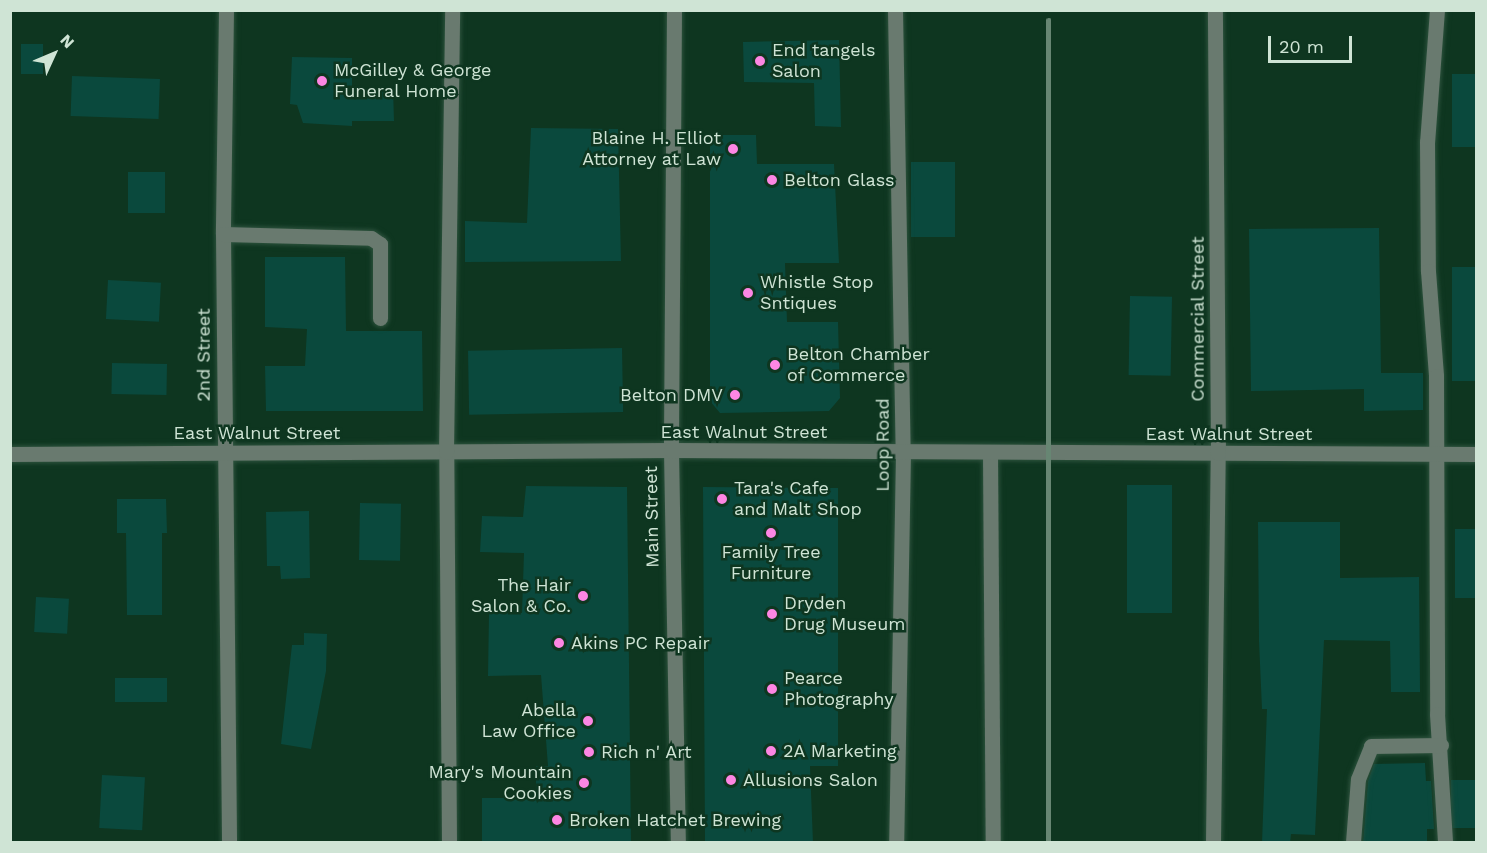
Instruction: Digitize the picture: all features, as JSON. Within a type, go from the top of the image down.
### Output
[{"type":"street","name":"2nd Street","points":[[226,10],[223,234],[229,843]]},
{"type":"street","points":[[449,843],[446,452],[452,10]]},
{"type":"street","name":"Main Street","points":[[674,10],[671,450],[678,843]]},
{"type":"street","name":"Loop Road","points":[[895,10],[903,453],[896,843]]},
{"type":"street","name":"Commercial Street","points":[[1213,843],[1218,453],[1215,10]]},
{"type":"street","points":[[1437,10],[1427,142],[1428,272],[1438,454],[1437,714],[1441,745],[1445,843]]},
{"type":"street","points":[[223,234],[371,238],[380,244],[380,318]]},
{"type":"street","name":"East Walnut Street","points":[[10,454],[671,450],[903,453],[1476,454]]},
{"type":"street","points":[[990,453],[993,843]]},
{"type":"street","points":[[1353,843],[1358,779],[1371,746],[1441,745]]},
{"type":"building","points":[[839,40],[841,127],[815,126],[814,83],[744,82],[743,42]]},
{"type":"building","points":[[21,44],[43,44],[43,74],[21,74]]},
{"type":"building","name":"McGilley & George Funeral Home","points":[[292,57],[352,58],[352,89],[393,88],[394,121],[352,121],[352,126],[303,123],[297,105],[290,104]]},
{"type":"building","points":[[1452,74],[1476,74],[1476,147],[1452,147]]},
{"type":"building","points":[[72,76],[160,79],[159,119],[71,116]]},
{"type":"building","points":[[531,128],[618,129],[621,261],[465,262],[465,221],[527,223]]},
{"type":"building","points":[[710,135],[756,135],[757,164],[834,164],[839,263],[785,263],[787,322],[838,322],[840,398],[829,411],[720,413],[710,401]]},
{"type":"building","points":[[911,162],[955,162],[955,237],[911,237]]},
{"type":"building","points":[[128,172],[165,172],[165,213],[128,213]]},
{"type":"building","points":[[1379,228],[1381,373],[1423,373],[1423,410],[1364,411],[1364,389],[1251,391],[1249,229]]},
{"type":"building","points":[[265,257],[345,257],[346,331],[422,331],[423,411],[266,411],[265,366],[305,366],[307,329],[265,327]]},
{"type":"building","points":[[1452,267],[1476,267],[1476,381],[1452,381]]},
{"type":"building","points":[[108,280],[161,283],[159,322],[106,319]]},
{"type":"building","points":[[1130,296],[1172,297],[1171,376],[1129,375]]},
{"type":"building","points":[[622,348],[623,412],[469,415],[468,351]]},
{"type":"building","points":[[112,363],[167,364],[166,395],[111,394]]},
{"type":"building","points":[[1127,485],[1172,485],[1172,613],[1127,613]]},
{"type":"building","points":[[526,486],[627,487],[631,843],[482,843],[482,798],[536,798],[536,766],[548,766],[541,675],[488,676],[489,613],[522,613],[524,553],[480,552],[482,516],[523,517]]},
{"type":"building","points":[[703,487],[838,488],[838,766],[810,766],[813,843],[705,843]]},
{"type":"building","points":[[117,499],[166,499],[167,533],[162,533],[162,615],[127,615],[126,533],[117,533]]},
{"type":"building","points":[[360,503],[401,504],[400,561],[359,560]]},
{"type":"building","points":[[309,511],[310,578],[281,579],[280,566],[267,566],[266,512]]},
{"type":"building","points":[[1258,522],[1340,522],[1340,578],[1419,577],[1420,692],[1391,692],[1390,641],[1324,640],[1315,835],[1291,834],[1290,843],[1262,843],[1267,709],[1262,709]]},
{"type":"building","points":[[1455,529],[1476,529],[1476,598],[1455,598]]},
{"type":"building","points":[[36,597],[69,599],[67,634],[34,632]]},
{"type":"building","points":[[304,633],[327,634],[326,671],[311,749],[281,744],[292,645],[304,645]]},
{"type":"building","points":[[115,678],[167,678],[167,702],[115,702]]},
{"type":"building","points":[[1425,763],[1426,781],[1431,781],[1434,829],[1427,829],[1427,843],[1363,843],[1368,781],[1374,764]]},
{"type":"building","points":[[102,775],[145,777],[142,830],[99,828]]},
{"type":"building","points":[[1451,780],[1476,780],[1476,828],[1451,828]]},
{"type":"railway","points":[[1049,20],[1049,842]]},
{"type":"place","name":"End tangels Salon","points":[[760,61]]},
{"type":"place","name":"McGilley & George Funeral Home","points":[[322,81]]},
{"type":"place","name":"Blaine H. Elliot Attorney at Law","points":[[733,149]]},
{"type":"place","name":"Belton Glass","points":[[772,180]]},
{"type":"place","name":"Whistle Stop Sntiques","points":[[748,293]]},
{"type":"place","name":"Belton Chamber of Commerce","points":[[775,365]]},
{"type":"place","name":"Belton DMV","points":[[735,395]]},
{"type":"place","name":"Tara's Cafe and Malt Shop","points":[[722,499]]},
{"type":"place","name":"Family Tree Furniture","points":[[771,533]]},
{"type":"place","name":"The Hair Salon & Co.","points":[[583,596]]},
{"type":"place","name":"Dryden Drug Museum","points":[[772,614]]},
{"type":"place","name":"Akins PC Repair","points":[[559,643]]},
{"type":"place","name":"Pearce Photography","points":[[772,689]]},
{"type":"place","name":"Abella Law Office","points":[[588,721]]},
{"type":"place","name":"2A Marketing","points":[[771,751]]},
{"type":"place","name":"Rich n' Art","points":[[589,752]]},
{"type":"place","name":"Allusions Salon","points":[[731,780]]},
{"type":"place","name":"Mary's Mountain Cookies","points":[[584,783]]},
{"type":"place","name":"Broken Hatchet Brewing","points":[[557,820]]}]
